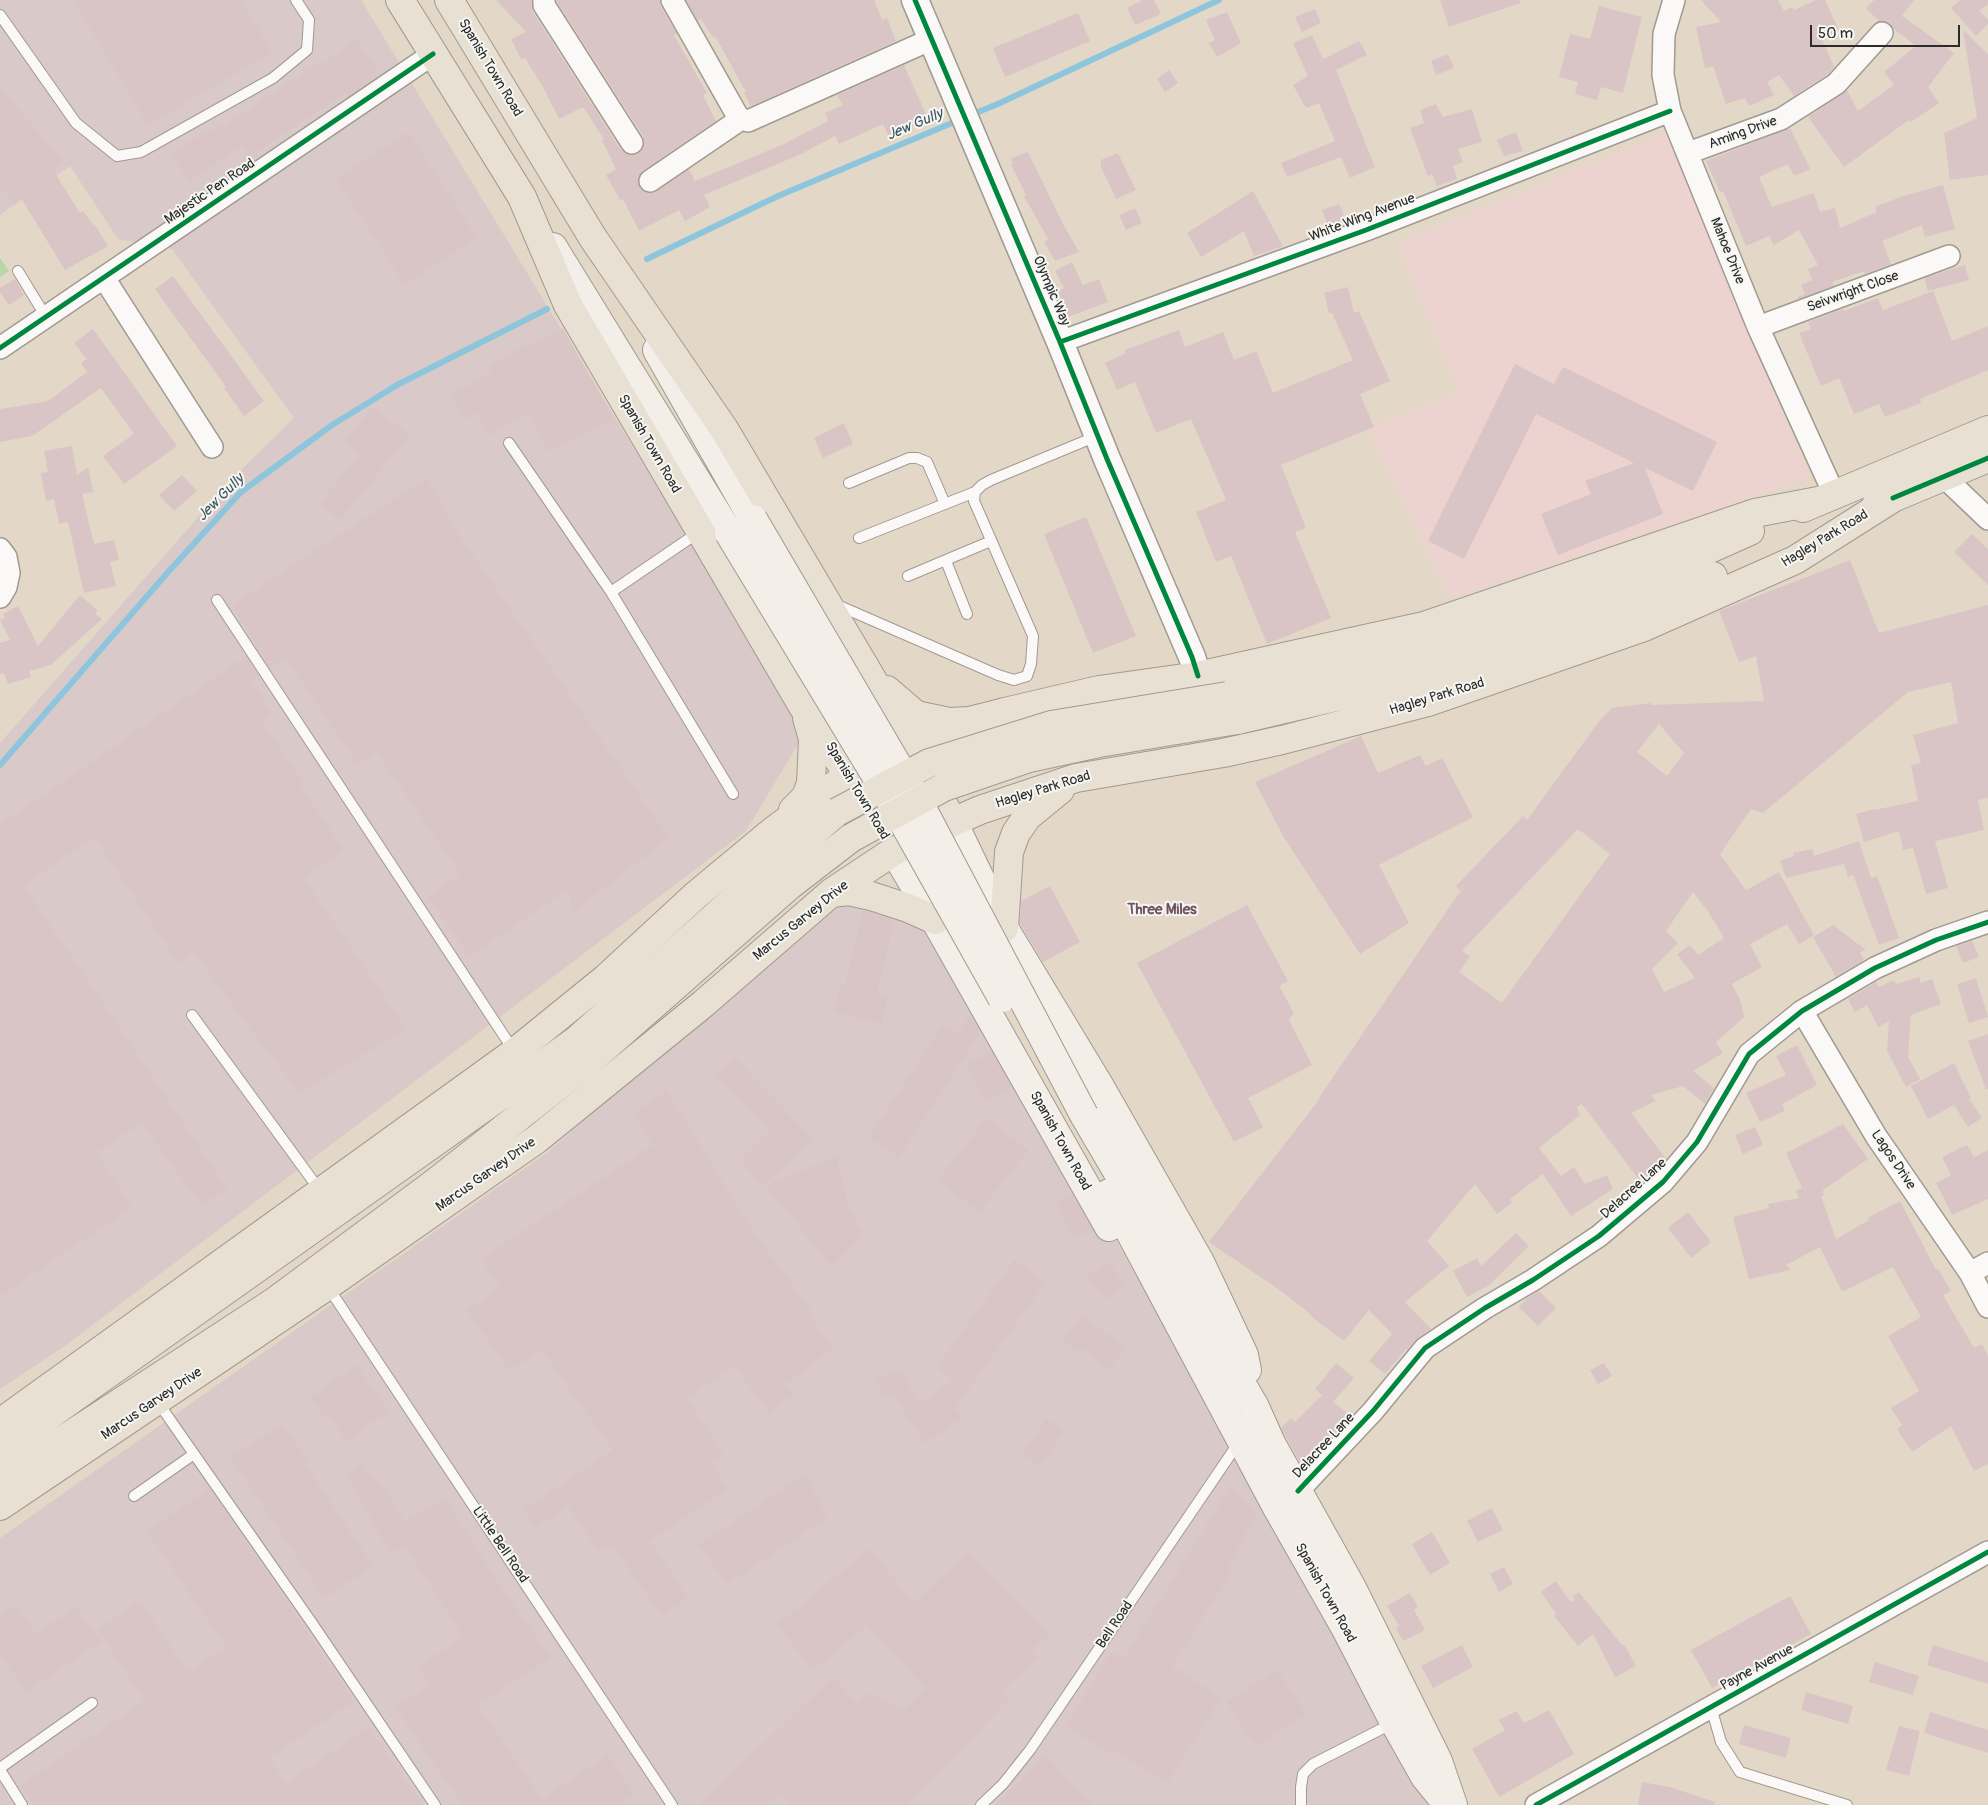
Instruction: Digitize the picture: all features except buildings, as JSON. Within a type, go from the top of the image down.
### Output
[{"type":"main road","name":"Spanish Town Road","points":[[400,0],[893,804],[1078,1118],[1254,1406],[1271,1443],[1351,1586],[1434,1752],[1454,1805]]},
{"type":"main road","name":"Spanish Town Road","points":[[449,0],[593,238],[753,519],[915,795],[1207,1377],[1425,1777],[1449,1805]]},
{"type":"main road","name":"Spanish Town Road","points":[[522,197],[568,306],[802,705],[850,774],[1106,1222],[1170,1326],[1207,1377]]},
{"type":"main road","name":"Spanish Town Road","points":[[593,238],[724,429],[824,599],[920,754],[1004,928],[1099,1086],[1200,1262],[1244,1355],[1254,1406]]},
{"type":"main road","name":"Hagley Park Road","points":[[944,787],[1029,758],[1232,708],[1444,645],[1660,572],[1826,497],[1988,430]]},
{"type":"main road","name":"Hagley Park Road","points":[[920,754],[1051,725],[1232,708],[1463,667],[1681,590],[1988,458]]},
{"type":"main road","name":"Hagley Park Road","points":[[920,754],[1005,712],[1099,690],[1198,676],[1424,626],[1755,513],[1826,497]]},
{"type":"main road","name":"Hagley Park Road","points":[[953,822],[980,810],[1076,778],[1223,753],[1282,740],[1428,702],[1653,623],[1795,560],[1893,498]]},
{"type":"main road","points":[[851,643],[883,686],[916,715],[949,722],[970,721],[1005,712]]},
{"type":"main road","points":[[1004,928],[1009,852],[1016,833],[1027,818],[1043,802],[1076,778],[1158,745],[1184,723],[1198,676]]},
{"type":"main road","points":[[773,832],[806,797],[811,783],[813,739],[802,705]]},
{"type":"main road","points":[[0,1422],[515,1052],[605,978],[696,895],[773,832],[850,774],[920,754]]},
{"type":"main road","name":"Marcus Garvey Drive","points":[[0,1450],[497,1098],[582,1052],[758,878],[837,812],[920,754]]},
{"type":"main road","name":"Marcus Garvey Drive","points":[[0,1481],[274,1302],[432,1184],[582,1052],[851,838],[944,787]]},
{"type":"main road","name":"Marcus Garvey Drive","points":[[0,1506],[327,1286],[537,1139],[703,1004],[831,893],[894,851],[953,822]]},
{"type":"main road","points":[[831,893],[849,892],[870,896],[908,908],[935,920]]},
{"type":"street","points":[[544,0],[544,5],[632,143]]},
{"type":"street","points":[[672,0],[741,119]]},
{"type":"street","name":"Olympic Way","points":[[915,0],[1192,657],[1198,676]]},
{"type":"street","name":"Mahoe Drive","points":[[1674,0],[1664,34],[1663,75],[1670,111],[1826,497]]},
{"type":"street","name":"Aming Drive","points":[[1688,153],[1781,119],[1836,84],[1882,33]]},
{"type":"street","points":[[650,182],[741,119],[752,120],[932,39]]},
{"type":"street","name":"Majestic Pen Road","points":[[0,348],[433,54]]},
{"type":"street","name":"White Wing Avenue","points":[[1060,342],[1366,230],[1670,111]]},
{"type":"street","name":"Seivwright Close","points":[[1758,327],[1949,256]]},
{"type":"street","points":[[104,278],[212,447]]},
{"type":"street","points":[[1943,476],[1988,520]]},
{"type":"street","points":[[0,549],[6,557],[9,573],[6,587],[0,597]]},
{"type":"street","name":"Delacree Lane","points":[[1298,1491],[1373,1411],[1424,1348],[1599,1236],[1663,1182],[1697,1142],[1749,1054],[1802,1011],[1875,968],[1936,940],[1988,924]]},
{"type":"street","name":"Lagos Drive","points":[[1802,1011],[1876,1136],[1979,1268],[1988,1307]]},
{"type":"street","name":"Payne Avenue","points":[[1536,1805],[1988,1552]]},
{"type":"lane","points":[[0,14],[76,123],[117,156],[141,152],[273,78],[308,50],[309,20],[296,0]]},
{"type":"lane","points":[[18,271],[46,317]]},
{"type":"lane","points":[[859,538],[975,492],[991,480],[1098,436]]},
{"type":"lane","points":[[509,443],[610,592],[733,794]]},
{"type":"lane","points":[[849,483],[909,458],[917,458],[927,462],[945,504]]},
{"type":"lane","points":[[824,599],[998,675],[1014,680],[1027,676],[1031,664],[1032,636],[974,501],[975,492]]},
{"type":"lane","points":[[610,592],[700,532]]},
{"type":"lane","points":[[908,576],[991,541]]},
{"type":"lane","points":[[946,561],[967,614]]},
{"type":"lane","points":[[218,600],[515,1052]]},
{"type":"lane","points":[[192,1015],[322,1192]]},
{"type":"lane","name":"Little Bell Road","points":[[327,1286],[672,1805]]},
{"type":"lane","points":[[156,1401],[314,1626],[434,1805]]},
{"type":"lane","name":"Bell Road","points":[[981,1805],[1002,1784],[1030,1750],[1241,1440]]},
{"type":"lane","points":[[134,1496],[194,1454]]},
{"type":"lane","points":[[22,1805],[0,1769],[92,1703]]},
{"type":"lane","points":[[1712,1707],[1721,1742],[1740,1772],[1847,1805]]},
{"type":"lane","points":[[1301,1805],[1300,1787],[1303,1774],[1313,1764],[1394,1722]]},
{"type":"shaded area","points":[[0,0],[361,0],[806,731],[746,831],[66,1345],[0,1389],[0,743],[230,481],[294,418],[172,249],[118,239],[70,166],[0,215]]},
{"type":"shaded area","points":[[1666,133],[1810,477],[1450,599],[1368,429],[1459,392],[1397,243]]},
{"type":"shaded area","points":[[834,900],[935,920],[1436,1805],[0,1805],[0,1538],[548,1152]]},
{"type":"green space","points":[[0,258],[9,271],[0,277]]},
{"type":"waterway","name":"Jew Gully","points":[[971,115],[1219,0]]},
{"type":"waterway","name":"Jew Gully","points":[[647,259],[778,196],[959,120]]},
{"type":"waterway","name":"Jew Gully","points":[[0,765],[169,571],[241,492],[332,425],[397,385],[547,309]]},
{"type":"cycle path","points":[[915,0],[1192,657],[1198,676]]},
{"type":"cycle path","points":[[0,348],[433,54]]},
{"type":"cycle path","points":[[1060,342],[1366,230],[1670,111]]},
{"type":"cycle path","points":[[1893,498],[1988,458]]},
{"type":"cycle path","points":[[1298,1491],[1373,1411],[1425,1348],[1599,1236],[1663,1182],[1697,1142],[1749,1054],[1802,1011],[1875,968],[1936,940],[1988,922]]},
{"type":"cycle path","points":[[1536,1805],[1988,1552]]},
{"type":"district","name":"Three Miles","points":[[1162,910]]}]
